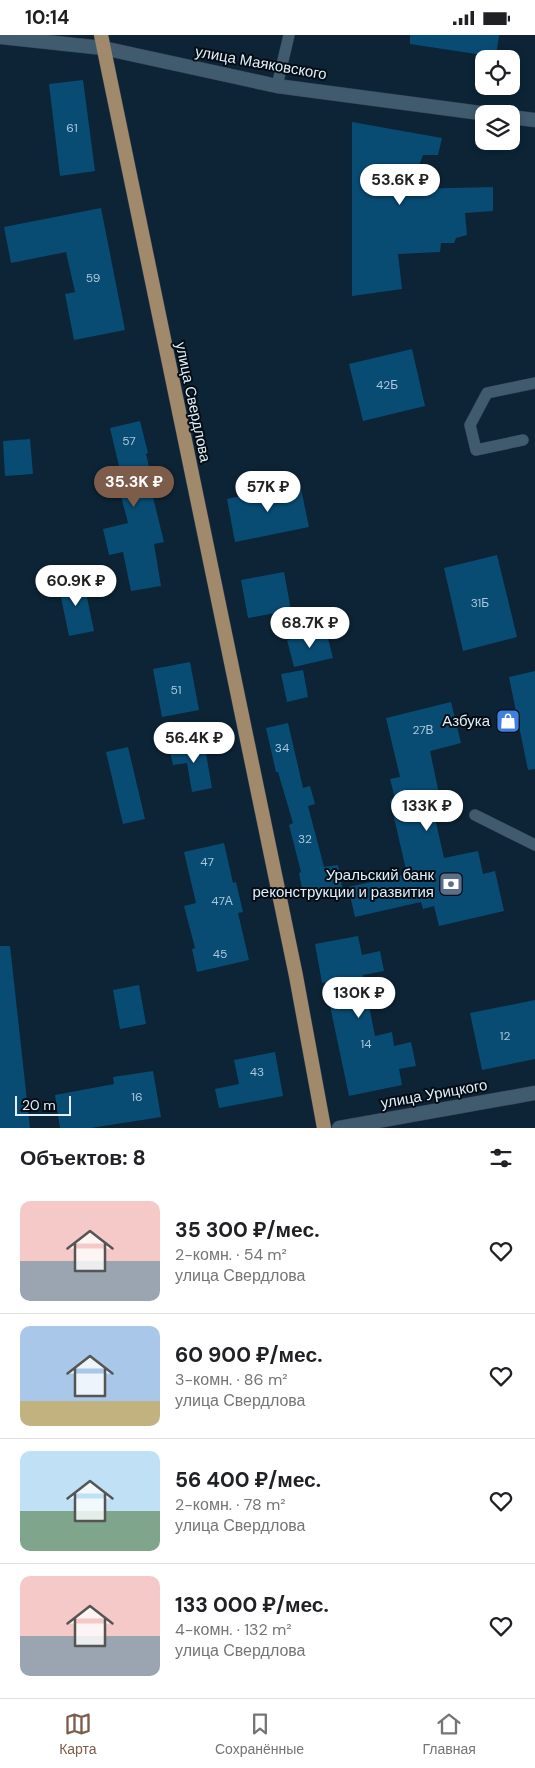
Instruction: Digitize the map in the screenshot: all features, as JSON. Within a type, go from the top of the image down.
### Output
[{"type":"main road","name":"улица Свердлова","points":[[102,42],[296,976],[324,1128]]},
{"type":"street","name":"улица Маяковского","points":[[0,37],[102,42],[277,86],[475,112]]},
{"type":"street","points":[[520,118],[535,120]]},
{"type":"street","name":"улица Урицкого","points":[[339,1128],[535,1093]]},
{"type":"lane","points":[[277,86],[288,35]]},
{"type":"lane","points":[[523,440],[476,450],[470,425],[487,393],[535,383]]},
{"type":"lane","points":[[475,815],[535,845]]},
{"type":"building","points":[[410,35],[499,35],[497,50],[475,50],[475,54],[410,44]]},
{"type":"building","points":[[83,80],[95,171],[60,176],[49,84]]},
{"type":"building","points":[[352,122],[442,138],[438,155],[423,155],[410,189],[493,187],[493,211],[465,213],[467,235],[456,238],[454,243],[441,243],[440,252],[398,254],[402,289],[352,296]]},
{"type":"building","points":[[101,208],[125,330],[74,340],[65,294],[75,292],[66,252],[11,263],[4,227]]},
{"type":"building","points":[[412,349],[425,406],[363,421],[349,364]]},
{"type":"building","points":[[140,421],[153,484],[150,485],[164,542],[154,544],[161,586],[131,591],[123,552],[109,555],[103,529],[128,523],[120,492],[104,496],[98,471],[119,466],[110,428]]},
{"type":"building","points":[[30,439],[33,474],[5,476],[3,441]]},
{"type":"building","points":[[300,484],[309,527],[235,542],[227,499]]},
{"type":"building","points":[[497,555],[517,637],[463,651],[444,568]]},
{"type":"building","points":[[284,572],[291,610],[248,618],[241,580]]},
{"type":"building","points":[[83,578],[94,631],[69,636],[58,583]]},
{"type":"building","points":[[326,631],[333,658],[294,667],[287,640]]},
{"type":"building","points":[[190,662],[199,710],[162,717],[153,669]]},
{"type":"building","points":[[303,670],[308,697],[287,702],[281,674]]},
{"type":"building","points":[[535,671],[535,769],[528,770],[509,677]]},
{"type":"building","points":[[451,702],[461,743],[430,751],[441,803],[432,805],[444,858],[478,851],[483,874],[495,871],[504,911],[439,926],[434,906],[423,909],[421,902],[355,917],[348,887],[407,874],[390,800],[395,798],[390,779],[400,777],[386,718]]},
{"type":"building","points":[[288,723],[303,788],[310,786],[315,804],[308,806],[324,867],[338,865],[343,891],[304,899],[299,873],[301,872],[289,825],[293,823],[278,772],[276,772],[266,728]]},
{"type":"building","points":[[204,742],[212,788],[192,792],[187,763],[173,765],[169,747]]},
{"type":"building","points":[[128,747],[145,819],[123,824],[106,752]]},
{"type":"building","points":[[224,843],[233,883],[236,882],[243,912],[238,913],[249,960],[197,972],[192,949],[195,948],[184,906],[196,903],[184,852]]},
{"type":"building","points":[[358,936],[362,955],[380,951],[384,971],[363,975],[375,1036],[392,1032],[394,1046],[411,1042],[416,1066],[399,1069],[402,1085],[349,1096],[325,982],[322,983],[315,944]]},
{"type":"building","points":[[0,946],[10,946],[30,1128],[0,1128]]},
{"type":"building","points":[[139,985],[146,1024],[120,1029],[113,990]]},
{"type":"building","points":[[535,1000],[535,1059],[482,1070],[470,1013]]},
{"type":"building","points":[[275,1052],[283,1096],[219,1108],[215,1089],[239,1084],[234,1060]]},
{"type":"building","points":[[153,1071],[161,1117],[91,1128],[60,1128],[55,1095],[114,1084],[113,1077]]},
{"type":"place","name":"Азбука","points":[[508,721]]},
{"type":"place","name":"Уральский банк реконструкции и развития","points":[[451,884]]}]
